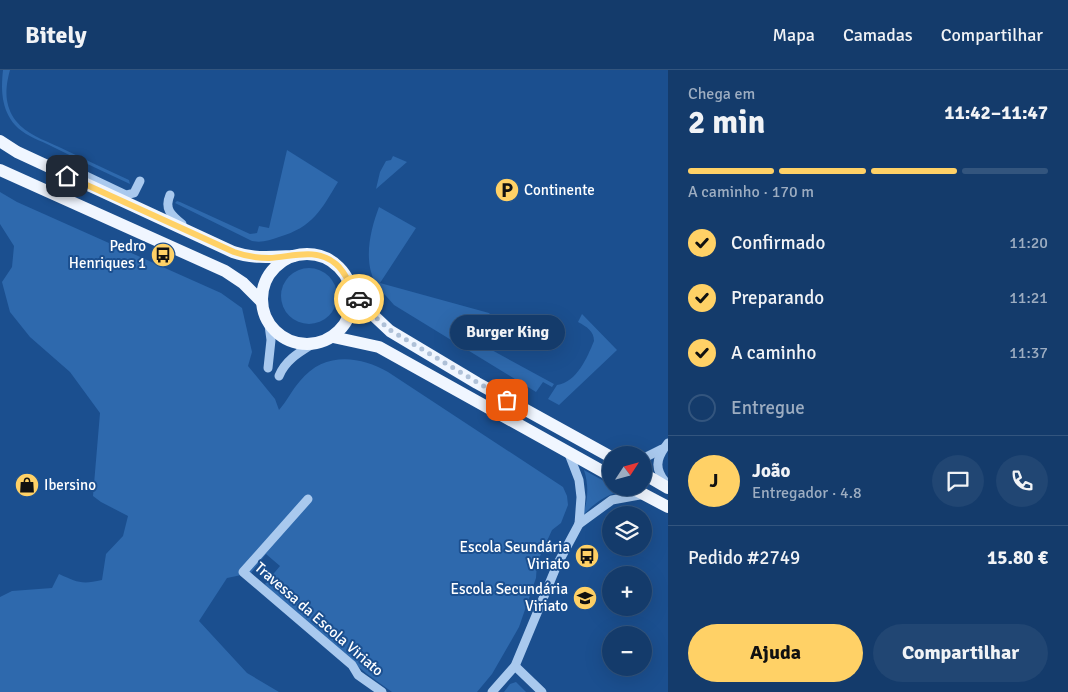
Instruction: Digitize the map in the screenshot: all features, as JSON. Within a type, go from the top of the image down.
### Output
[{"type":"main road","points":[[0,141],[17,152],[67,176],[233,252],[246,256],[268,258],[308,254],[323,256],[336,264],[346,276],[351,290],[350,316],[343,328],[333,337],[311,345],[298,344],[277,334],[269,324],[261,302],[263,287],[269,273],[280,262],[293,256]]},
{"type":"main road","points":[[3,171],[225,271],[243,283],[261,302]]},
{"type":"main road","points":[[351,290],[373,315],[390,330],[477,383],[602,452]]},
{"type":"main road","points":[[333,337],[379,347],[602,471]]},
{"type":"main road","points":[[652,478],[668,487]]},
{"type":"main road","points":[[649,496],[668,507]]},
{"type":"street","points":[[67,176],[84,175],[126,196],[134,193],[140,181]]},
{"type":"street","points":[[170,195],[167,206],[172,216],[193,234]]},
{"type":"street","points":[[268,368],[271,340],[269,324]]},
{"type":"street","points":[[279,376],[282,368],[288,362],[311,345]]},
{"type":"street","points":[[652,453],[666,445]]},
{"type":"street","points":[[666,445],[657,465],[658,472],[668,487]]},
{"type":"street","points":[[492,692],[515,666],[550,582],[579,524],[581,497],[579,480],[569,454]]},
{"type":"street","points":[[579,524],[612,500],[634,496]]},
{"type":"street","name":"Travessa da Escola Viriato","points":[[308,499],[243,572],[352,665],[358,675],[382,692]]},
{"type":"street","points":[[515,666],[542,692]]},
{"type":"shaded area","points":[[3,70],[10,70],[7,83],[9,109],[20,126],[36,136],[129,180],[130,184],[26,134],[18,128],[10,119],[3,99]]},
{"type":"shaded area","points":[[287,150],[338,182],[315,216],[308,223],[291,233],[266,241],[252,241],[175,203],[177,201],[180,202],[250,234],[257,233],[259,226],[269,228]]},
{"type":"shaded area","points":[[393,156],[407,162],[376,189],[380,172],[386,161],[391,160]]},
{"type":"shaded area","points":[[0,192],[17,202],[221,293],[242,308],[252,352],[248,366],[275,399],[279,410],[300,381],[319,365],[342,359],[365,362],[388,372],[563,487],[568,505],[561,523],[552,530],[537,563],[536,578],[519,627],[492,674],[477,692],[392,692],[367,674],[276,598],[265,584],[280,566],[266,554],[251,573],[227,578],[199,621],[247,673],[279,692],[0,692],[0,597],[12,591],[52,588],[59,574],[79,582],[102,580],[106,554],[123,536],[128,516],[93,496],[100,413],[70,372],[30,337],[10,312],[2,282],[12,267],[14,246],[0,224]]},
{"type":"shaded area","points":[[379,207],[416,228],[380,283],[489,313],[491,317],[488,325],[479,323],[476,338],[485,340],[488,348],[554,384],[552,387],[543,382],[536,392],[394,305],[378,287],[370,268],[369,247]]},
{"type":"shaded area","points":[[303,268],[315,268],[325,272],[333,280],[337,296],[333,312],[325,320],[315,324],[303,324],[293,320],[285,312],[281,302],[281,290],[285,280],[293,272]]},
{"type":"shaded area","points":[[582,314],[617,350],[559,405],[548,399],[557,385],[564,383],[576,374],[594,341],[591,332],[578,322]]},
{"type":"shaded area","points":[[584,470],[602,480],[602,496],[608,496],[583,515],[586,503],[587,482]]},
{"type":"shaded area","points":[[516,682],[526,692],[504,692],[510,684]]},
{"type":"way so far","points":[[359,299],[390,330],[507,400]]},
{"type":"place","name":"Continente","points":[[507,190]]},
{"type":"place","name":"Pedro Henriques 1","points":[[163,255]]},
{"type":"place","name":"Burger King","points":[[507,400]]},
{"type":"place","name":"Ibersino","points":[[27,485]]},
{"type":"place","name":"Escola Seundária Viriato","points":[[587,556]]},
{"type":"place","name":"Escola Secundária Viriato","points":[[585,598]]},
{"type":"route","points":[[67,176],[246,256],[268,258],[308,254],[323,256],[336,264],[346,276],[351,290],[359,299]]}]
